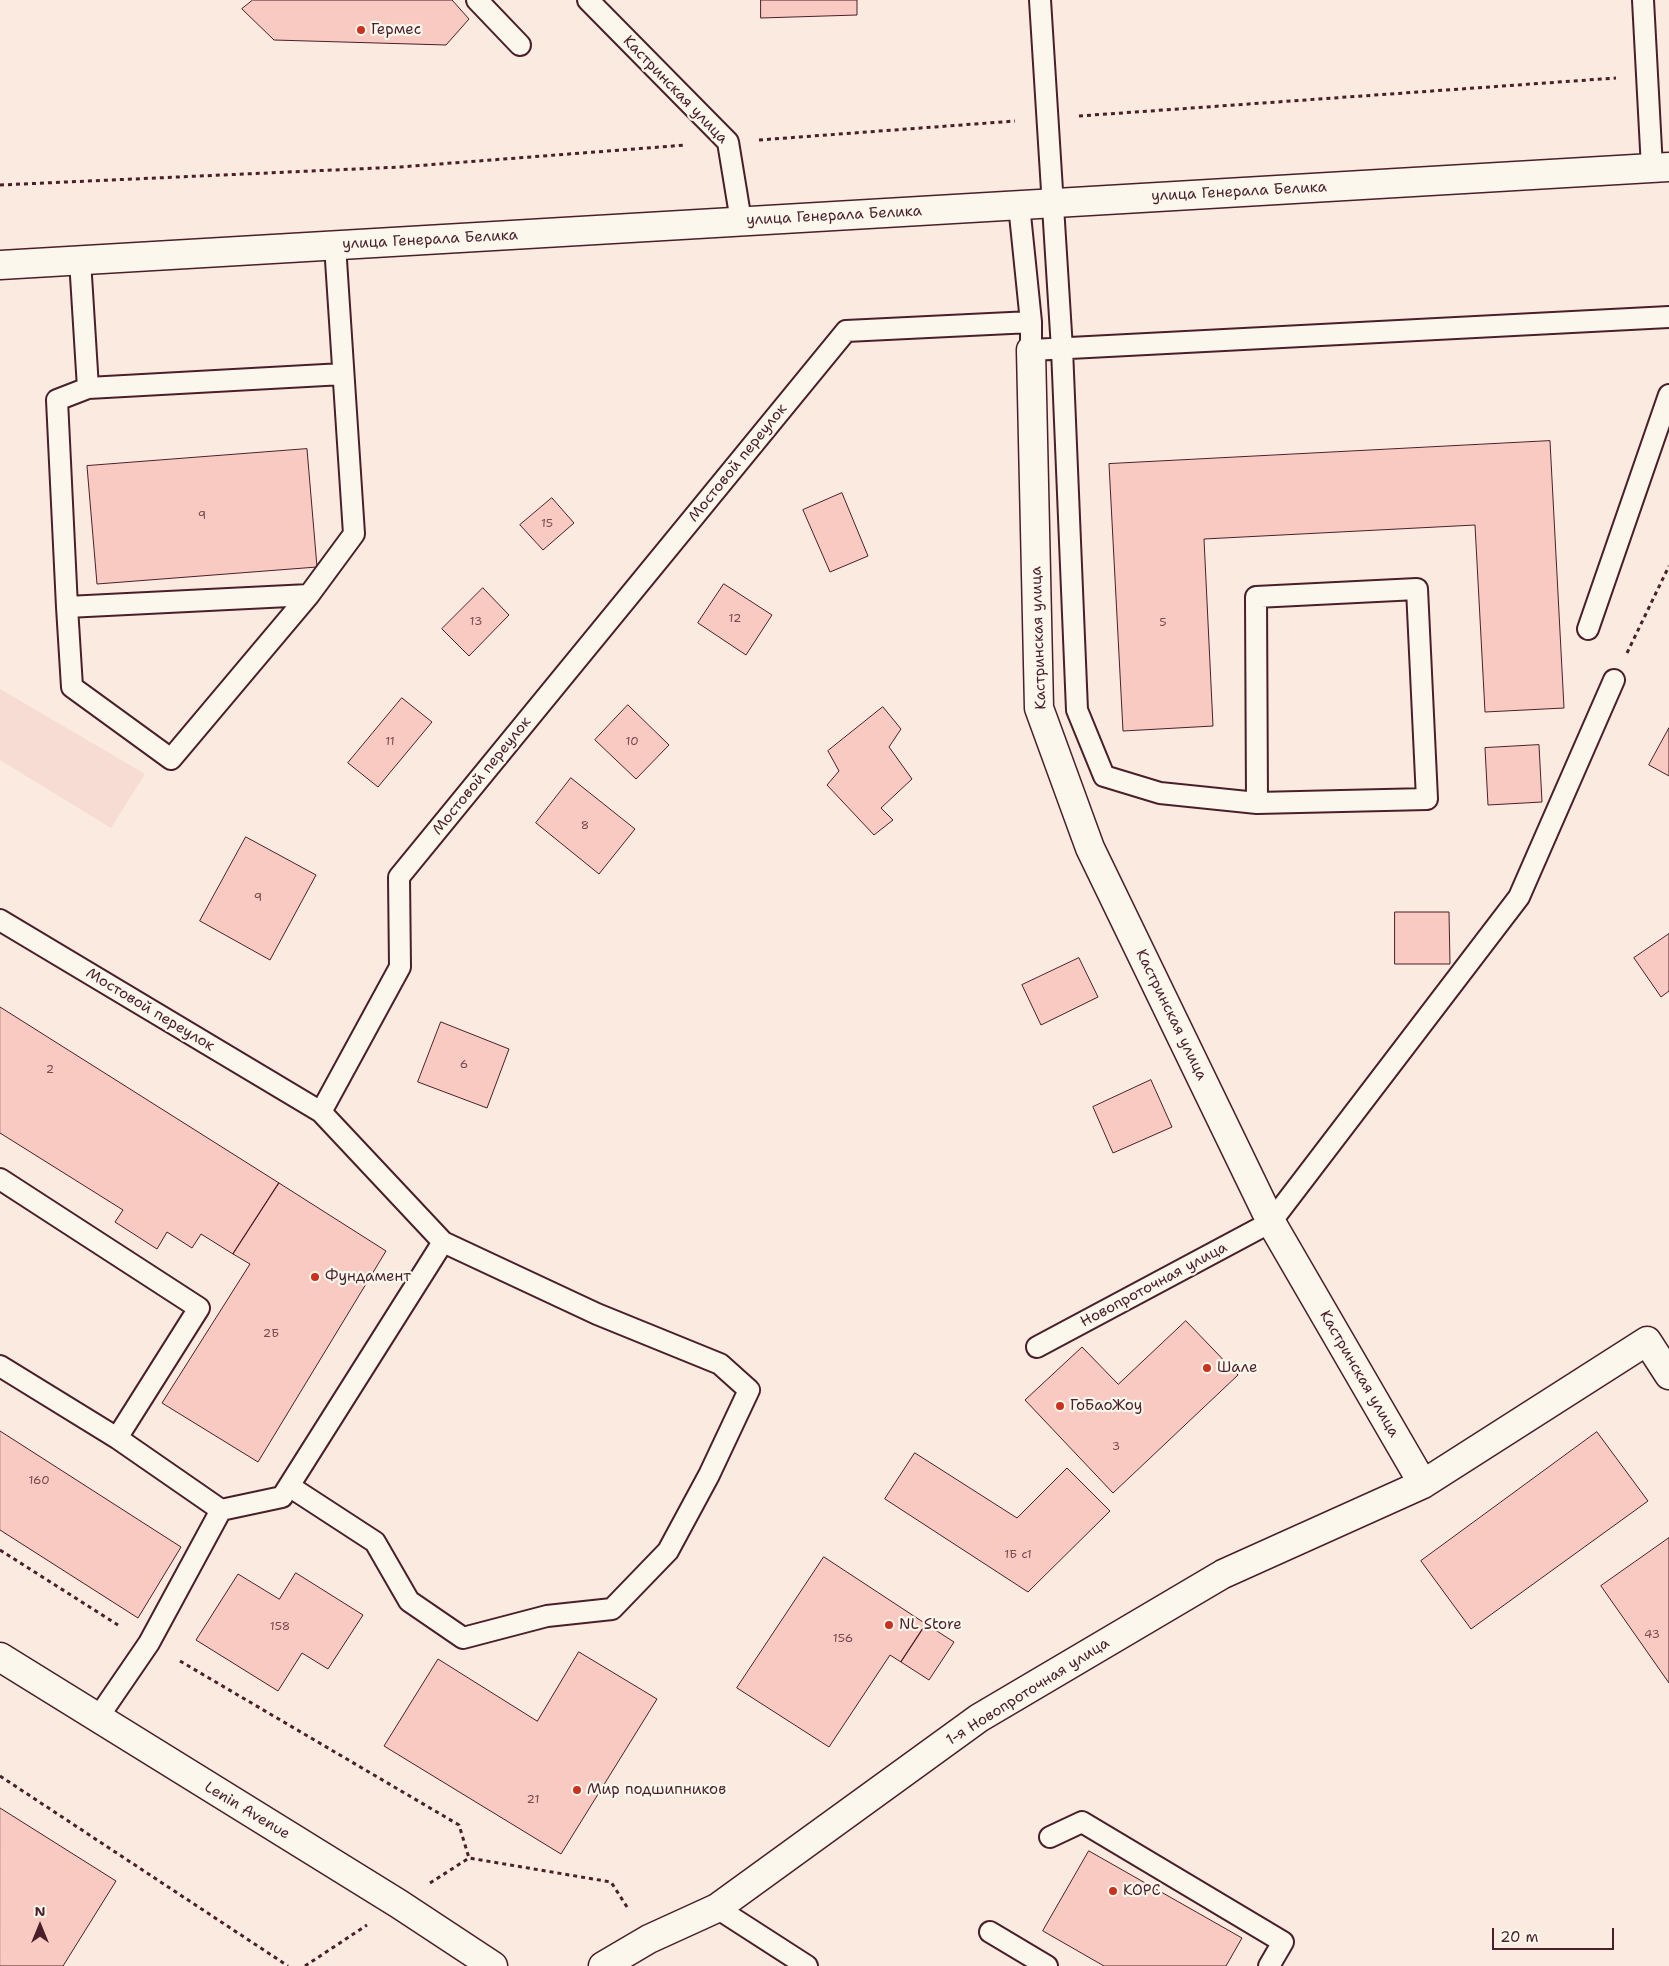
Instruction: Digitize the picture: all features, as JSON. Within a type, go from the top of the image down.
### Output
[{"type":"street","name":"улица Генерала Белика","points":[[0,265],[1660,167]]},
{"type":"street","name":"Кастринская улица","points":[[1031,350],[1039,708],[1090,848],[1271,1222],[1423,1484]]},
{"type":"street","points":[[1423,1484],[1658,1340],[1669,1375]]},
{"type":"street","name":"1-я Новопроточная улица","points":[[603,1966],[649,1939],[717,1908],[979,1718],[1223,1574],[1423,1484]]},
{"type":"street","name":"Lenin Avenue","points":[[0,1658],[399,1904],[493,1966]]},
{"type":"lane","points":[[476,0],[520,45]]},
{"type":"lane","name":"Кастринская улица","points":[[588,0],[728,142],[741,221]]},
{"type":"lane","points":[[1040,0],[1062,349],[1076,710],[1104,776],[1160,793],[1257,804],[1427,799],[1417,589],[1256,597],[1257,804]]},
{"type":"lane","points":[[1643,0],[1647,76],[1660,167]]},
{"type":"lane","name":"Кастринская улица","points":[[1019,205],[1031,350]]},
{"type":"lane","points":[[335,245],[354,534],[309,594],[171,759],[72,687],[58,400],[88,388],[343,374]]},
{"type":"lane","points":[[80,260],[88,388]]},
{"type":"lane","points":[[1031,350],[1669,317]]},
{"type":"lane","name":"Мостовой переулок","points":[[0,920],[320,1112],[400,967],[399,877],[846,331],[1030,322]]},
{"type":"lane","points":[[1588,630],[1669,395]]},
{"type":"lane","points":[[67,607],[309,594]]},
{"type":"lane","points":[[1271,1222],[1519,897],[1614,680]]},
{"type":"lane","points":[[289,1486],[375,1542],[409,1601],[463,1638],[547,1616],[612,1609],[668,1551],[709,1475],[749,1390],[720,1364],[597,1314],[444,1242],[320,1112]]},
{"type":"lane","points":[[0,1179],[199,1308],[117,1438]]},
{"type":"lane","name":"Новопроточная улица","points":[[1037,1347],[1271,1222]]},
{"type":"lane","points":[[0,1366],[117,1438],[221,1510],[282,1497],[444,1242]]},
{"type":"lane","points":[[97,1719],[149,1643],[221,1510]]},
{"type":"lane","points":[[1050,1837],[1082,1822],[1283,1942],[1269,1966]]},
{"type":"lane","points":[[717,1908],[806,1966]]},
{"type":"lane","points":[[990,1932],[1047,1966]]},
{"type":"path","points":[[0,186],[400,166],[1647,76]]},
{"type":"path","points":[[1614,680],[1669,566]]},
{"type":"path","points":[[0,1550],[118,1625]]},
{"type":"path","points":[[180,1661],[459,1825],[469,1858],[611,1882]]},
{"type":"path","points":[[0,1776],[288,1966]]},
{"type":"shaded area","points":[[0,689],[145,774],[111,828],[0,760]]},
{"type":"building","name":"Гермес","points":[[253,0],[452,0],[469,19],[446,45],[274,40],[242,9]]},
{"type":"building","points":[[761,0],[857,0],[857,15],[761,18]]},
{"type":"building","points":[[1550,441],[1564,708],[1485,712],[1475,525],[1204,539],[1213,726],[1123,731],[1109,464]]},
{"type":"building","points":[[307,449],[317,567],[97,584],[87,466]]},
{"type":"building","points":[[842,493],[868,556],[830,572],[803,510]]},
{"type":"building","points":[[552,498],[574,523],[543,550],[520,525]]},
{"type":"building","points":[[724,584],[772,615],[746,655],[698,623]]},
{"type":"building","points":[[483,588],[509,615],[469,656],[442,629]]},
{"type":"building","points":[[402,698],[432,722],[378,787],[348,763]]},
{"type":"building","points":[[628,705],[669,745],[636,779],[595,740]]},
{"type":"building","points":[[883,707],[901,729],[889,747],[912,779],[881,808],[893,820],[874,835],[827,785],[839,771],[828,751]]},
{"type":"building","points":[[1669,728],[1669,776],[1649,765]]},
{"type":"building","points":[[1539,745],[1542,802],[1488,805],[1485,748]]},
{"type":"building","points":[[571,778],[635,829],[599,874],[536,823]]},
{"type":"building","points":[[246,837],[316,875],[270,960],[200,921]]},
{"type":"building","points":[[1395,912],[1449,912],[1450,964],[1395,964]]},
{"type":"building","points":[[1669,934],[1669,991],[1661,997],[1634,958]]},
{"type":"building","points":[[1079,958],[1098,997],[1041,1025],[1022,985]]},
{"type":"building","points":[[0,1007],[279,1183],[233,1254],[201,1234],[192,1248],[167,1232],[157,1249],[115,1222],[123,1210],[0,1133]]},
{"type":"building","points":[[441,1022],[509,1049],[487,1108],[418,1082]]},
{"type":"building","points":[[1151,1080],[1172,1127],[1113,1153],[1093,1107]]},
{"type":"building","points":[[279,1183],[386,1251],[258,1462],[162,1403],[250,1264],[233,1254]]},
{"type":"building","points":[[1186,1321],[1238,1375],[1113,1493],[1025,1400],[1082,1347],[1118,1384]]},
{"type":"building","points":[[0,1431],[181,1547],[138,1618],[0,1530]]},
{"type":"building","points":[[1597,1432],[1648,1501],[1471,1629],[1421,1561]]},
{"type":"building","points":[[915,1453],[1017,1518],[1067,1468],[1110,1511],[1028,1592],[885,1499]]},
{"type":"building","points":[[1669,1538],[1669,1683],[1601,1586]]},
{"type":"building","points":[[824,1557],[926,1624],[901,1662],[890,1655],[829,1747],[737,1688]]},
{"type":"building","points":[[296,1573],[363,1615],[328,1669],[302,1653],[278,1691],[196,1640],[238,1574],[279,1599]]},
{"type":"building","points":[[926,1624],[954,1642],[929,1680],[901,1662]]},
{"type":"building","points":[[579,1652],[657,1699],[561,1854],[384,1746],[438,1659],[537,1721]]},
{"type":"building","points":[[0,1808],[116,1881],[63,1966],[0,1966]]},
{"type":"building","name":"КОРС","points":[[1089,1851],[1242,1938],[1226,1966],[1104,1966],[1043,1931]]},
{"type":"place","name":"Гермес","points":[[361,30]]},
{"type":"place","name":"Фундамент","points":[[315,1277]]},
{"type":"place","name":"Шале","points":[[1207,1368]]},
{"type":"place","name":"ГоБаоЖоу","points":[[1060,1406]]},
{"type":"place","name":"NL Store","points":[[889,1625]]},
{"type":"place","name":"Мир подшипников","points":[[577,1790]]},
{"type":"place","name":"КОРС","points":[[1113,1891]]}]
